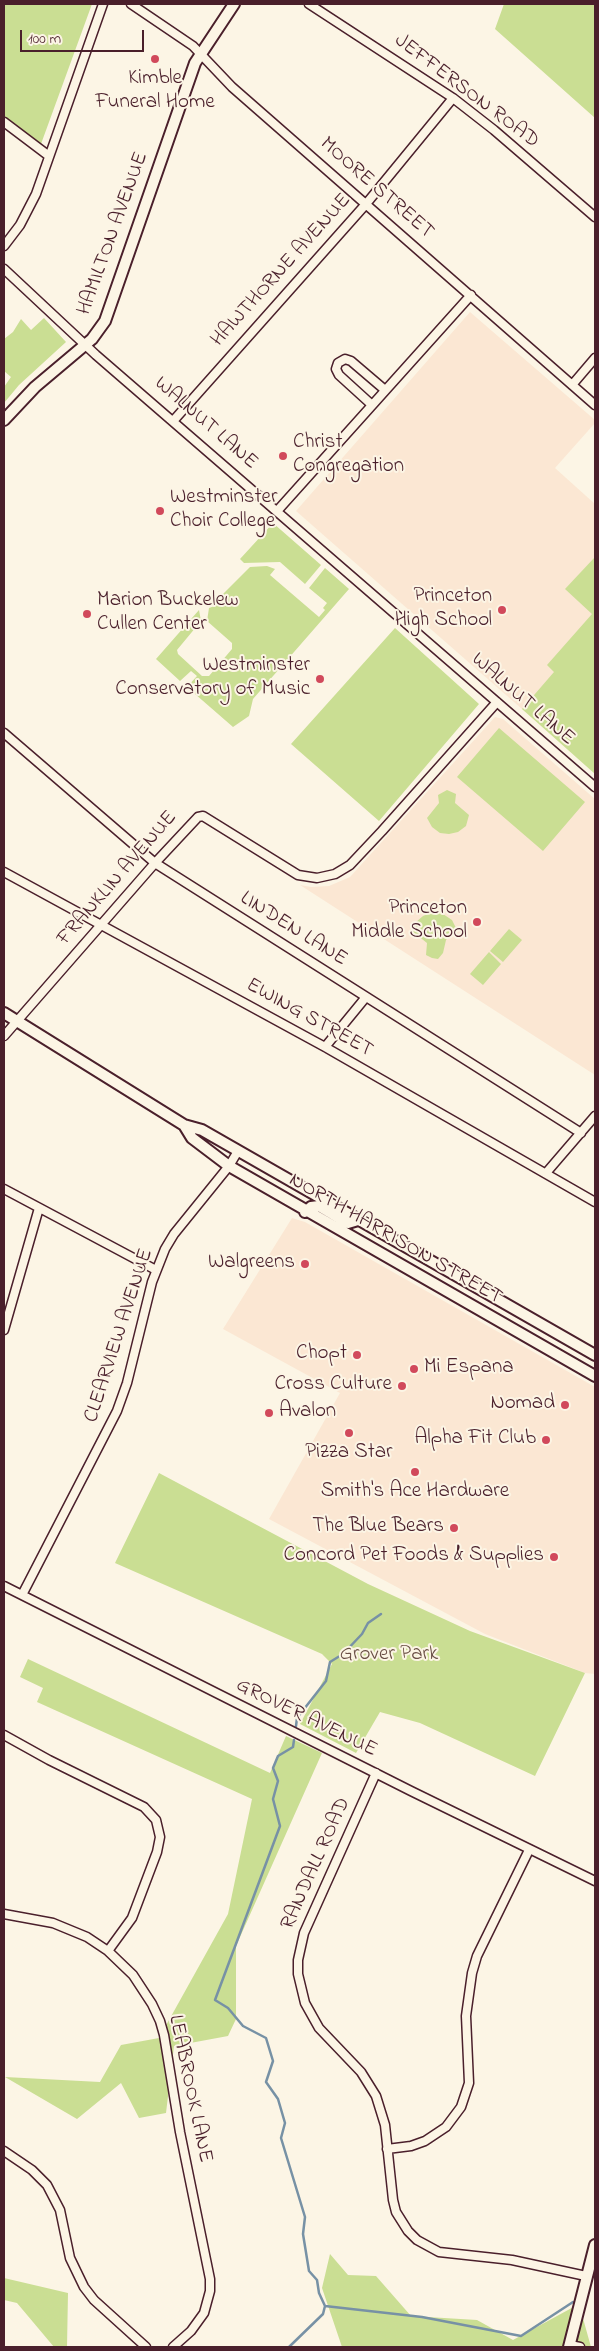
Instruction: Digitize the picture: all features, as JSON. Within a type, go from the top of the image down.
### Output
[{"type":"street","points":[[4,246],[29,210],[103,4]]},
{"type":"street","name":"MOORE STREET","points":[[131,4],[193,46],[200,56],[232,87],[595,405]]},
{"type":"street","name":"HAMILTON AVENUE","points":[[4,420],[35,387],[98,331],[110,310],[195,63],[234,4]]},
{"type":"street","name":"JEFFERSON ROAD","points":[[309,4],[453,98],[595,217]]},
{"type":"street","name":"HAWTHORNE AVENUE","points":[[174,420],[366,204],[453,98]]},
{"type":"street","points":[[4,122],[49,156]]},
{"type":"street","name":"WALNUT LANE","points":[[4,269],[85,344],[595,787]]},
{"type":"street","points":[[278,510],[471,295]]},
{"type":"street","points":[[572,385],[595,358]]},
{"type":"street","points":[[372,405],[339,375],[336,369],[338,362],[344,359],[351,361],[385,390]]},
{"type":"street","name":"FRANKLIN AVENUE","points":[[4,1036],[194,820],[203,816],[298,874],[317,878],[335,874],[350,865],[497,702]]},
{"type":"street","name":"LINDEN LANE","points":[[4,733],[155,863],[581,1133]]},
{"type":"street","name":"EWING STREET","points":[[4,872],[325,1048],[595,1202]]},
{"type":"street","points":[[325,1048],[366,997]]},
{"type":"street","name":"NORTH HARRISON STREET","points":[[4,1013],[184,1125],[202,1130],[595,1355]]},
{"type":"street","points":[[546,1174],[595,1116]]},
{"type":"street","name":"NORTH HARRISON STREET","points":[[184,1125],[192,1138],[229,1166],[305,1212],[595,1376]]},
{"type":"street","name":"CLEARVIEW AVENUE","points":[[22,1595],[117,1411],[127,1383],[156,1270],[174,1234],[229,1166],[238,1151]]},
{"type":"street","points":[[274,1193],[276,1172]]},
{"type":"street","points":[[4,1189],[156,1270]]},
{"type":"street","points":[[305,1212],[311,1207],[319,1206],[348,1223],[358,1220]]},
{"type":"street","points":[[4,1330],[39,1208]]},
{"type":"street","points":[[384,1234],[392,1243],[396,1262]]},
{"type":"street","name":"GROVER AVENUE","points":[[4,1586],[529,1850],[595,1881]]},
{"type":"street","points":[[4,1735],[49,1760],[144,1807],[156,1820],[160,1837],[157,1852],[132,1918],[108,1951]]},
{"type":"street","name":"RANDALL ROAD","points":[[376,1773],[304,1933],[300,1946],[298,1974],[300,1988],[310,2015],[323,2034],[361,2072],[376,2096],[385,2126],[392,2200],[396,2212],[408,2231],[423,2244],[439,2252],[512,2260],[586,2276]]},
{"type":"street","points":[[387,2149],[411,2146],[425,2141],[446,2127],[461,2107],[469,2083],[466,2016],[472,1973],[477,1956],[529,1850]]},
{"type":"street","name":"LEABROOK LANE","points":[[4,1914],[53,1923],[87,1937],[108,1951],[133,1975],[152,2004],[160,2021],[210,2279],[209,2297],[204,2314],[191,2331],[173,2347]]},
{"type":"street","points":[[4,2151],[32,2170],[47,2185],[60,2210],[70,2258],[84,2287],[94,2300],[146,2347]]},
{"type":"street","points":[[573,2347],[586,2276],[595,2245]]},
{"type":"shaded area","name":"Princeton High School","points":[[470,312],[595,420],[595,423],[555,468],[595,504],[595,773],[296,511]]},
{"type":"shaded area","name":"Princeton Middle School","points":[[495,717],[503,719],[595,799],[595,1075],[300,885],[311,887],[329,886],[350,877]]},
{"type":"shaded area","points":[[292,1218],[305,1222],[595,1387],[595,1674],[585,1673],[485,1634],[269,1519],[340,1393],[223,1329]]},
{"type":"green space","points":[[4,4],[92,4],[41,144],[4,117]]},
{"type":"green space","points":[[504,4],[595,4],[595,118],[495,29]]},
{"type":"green space","points":[[44,318],[66,342],[19,385],[4,403],[4,387],[11,377],[4,371],[4,339],[13,332],[21,319],[31,330]]},
{"type":"green space","points":[[273,523],[321,565],[305,584],[280,562],[244,563],[240,559]]},
{"type":"green space","points":[[595,557],[595,774],[522,709],[554,672],[547,665],[592,614],[565,589]]},
{"type":"green space","points":[[267,566],[275,569],[270,575],[319,617],[325,610],[323,608],[327,603],[309,588],[325,568],[349,589],[253,699],[249,716],[233,727],[187,687],[197,676],[191,671],[180,681],[156,659],[199,610],[201,621],[177,650],[178,654],[202,676],[209,676],[232,649],[232,643],[207,621],[209,608],[220,604],[216,601],[250,567]]},
{"type":"green space","points":[[395,628],[479,704],[379,821],[291,744]]},
{"type":"green space","points":[[499,728],[585,802],[543,851],[457,777]]},
{"type":"green space","points":[[447,790],[456,794],[455,803],[469,815],[466,826],[458,832],[449,834],[440,833],[432,827],[427,818],[439,803],[438,795]]},
{"type":"green space","points":[[433,912],[443,914],[452,920],[456,928],[446,940],[443,953],[438,959],[426,955],[427,943],[412,931],[415,923],[423,916]]},
{"type":"green space","points":[[509,929],[522,940],[503,962],[490,951]]},
{"type":"green space","points":[[489,952],[501,964],[483,985],[470,974]]},
{"type":"green space","name":"Grover Park","points":[[159,1473],[368,1584],[470,1631],[585,1673],[535,1776],[420,1723],[380,1712],[356,1753],[300,1724],[332,1664],[322,1654],[115,1563]]},
{"type":"green space","points":[[28,1659],[270,1773],[286,1736],[322,1753],[236,1946],[236,2019],[228,2036],[174,2046],[166,2113],[139,2118],[121,2083],[77,2119],[5,2077],[100,2082],[121,2045],[159,2038],[228,1914],[252,1799],[37,1702],[43,1688],[20,1677]]},
{"type":"green space","points":[[330,2254],[348,2275],[376,2276],[411,2316],[477,2320],[513,2340],[579,2304],[591,2347],[342,2347],[322,2288]]},
{"type":"green space","points":[[4,2278],[68,2293],[67,2347],[54,2347],[17,2303],[4,2300]]},
{"type":"waterway","points":[[296,1726],[297,1718],[326,1681],[330,1662],[343,1654],[362,1634],[368,1623],[381,1614]]},
{"type":"waterway","points":[[289,2347],[323,2314],[325,2306],[319,2293],[317,2280],[309,2271],[303,2234],[305,2217],[281,2138],[285,2123],[278,2099],[266,2082],[273,2061],[266,2038],[243,2026],[228,2008],[215,2000],[280,1826],[273,1799],[278,1781],[273,1768],[278,1756],[293,1747],[294,1740]]},
{"type":"waterway","points":[[325,2306],[422,2317],[521,2336],[573,2302]]},
{"type":"place","name":"Kimble Funeral Home","points":[[155,59]]},
{"type":"place","name":"Christ Congregation","points":[[283,456]]},
{"type":"place","name":"Westminster Choir College","points":[[160,511]]},
{"type":"place","name":"Princeton High School","points":[[502,610]]},
{"type":"place","name":"Marion Buckelew Cullen Center","points":[[87,614]]},
{"type":"place","name":"Westminster Conservatory of Music","points":[[320,679]]},
{"type":"place","name":"Princeton Middle School","points":[[477,922]]},
{"type":"place","name":"Walgreens","points":[[305,1264]]},
{"type":"place","name":"Chopt","points":[[357,1355]]},
{"type":"place","name":"Mi Espana","points":[[414,1369]]},
{"type":"place","name":"Cross Culture","points":[[402,1386]]},
{"type":"place","name":"Nomad","points":[[565,1405]]},
{"type":"place","name":"Avalon","points":[[269,1413]]},
{"type":"place","name":"Pizza Star","points":[[349,1433]]},
{"type":"place","name":"Alpha Fit Club","points":[[546,1440]]},
{"type":"place","name":"Smith's Ace Hardware","points":[[415,1472]]},
{"type":"place","name":"The Blue Bears","points":[[454,1528]]},
{"type":"place","name":"Concord Pet Foods & Supplies","points":[[554,1557]]}]
